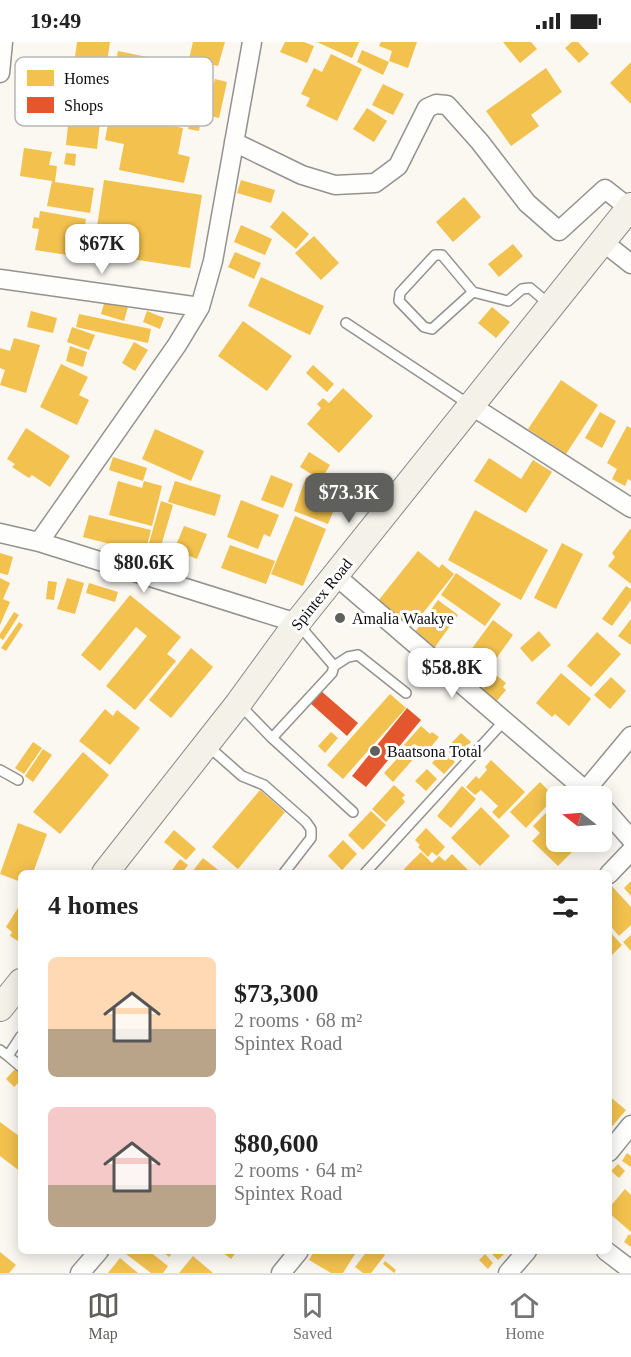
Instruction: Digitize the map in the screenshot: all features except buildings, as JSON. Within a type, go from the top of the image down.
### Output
[{"type":"main road","name":"Spintex Road","points":[[108,870],[238,704],[297,623],[630,207]]},
{"type":"main road","points":[[0,1008],[18,986]]},
{"type":"street","points":[[0,73],[3,42]]},
{"type":"street","points":[[39,542],[177,345],[200,307],[213,261],[252,42]]},
{"type":"street","points":[[234,142],[302,175],[335,185],[375,183],[398,166],[427,108],[436,104],[447,105],[480,142],[527,203],[559,231],[605,189],[630,207]]},
{"type":"street","points":[[603,241],[631,264]]},
{"type":"street","points":[[0,279],[200,307]]},
{"type":"street","points":[[472,406],[631,507]]},
{"type":"street","points":[[0,533],[39,542],[297,623]]},
{"type":"street","points":[[336,576],[581,786]]},
{"type":"street","points":[[594,786],[631,736]]},
{"type":"street","points":[[612,817],[631,839]]},
{"type":"street","points":[[612,871],[631,851]]},
{"type":"street","points":[[612,1148],[631,1125]]},
{"type":"street","points":[[80,1273],[96,1254]]},
{"type":"street","points":[[281,1273],[296,1254]]},
{"type":"street","points":[[508,1273],[524,1254]]},
{"type":"street","points":[[610,1254],[631,1270]]},
{"type":"lane","points":[[473,292],[432,329],[424,327],[399,301],[400,293],[438,254],[442,255],[473,292],[508,301],[522,289],[530,288],[551,305]]},
{"type":"lane","points":[[346,322],[472,406]]},
{"type":"lane","points":[[297,623],[334,666]]},
{"type":"lane","points":[[272,738],[327,679],[334,666],[348,657],[358,655],[406,693]]},
{"type":"lane","points":[[238,704],[353,812]]},
{"type":"lane","points":[[368,870],[505,720]]},
{"type":"lane","points":[[206,744],[242,776],[264,785],[311,829],[311,838],[286,870]]},
{"type":"lane","points":[[0,770],[18,780]]},
{"type":"lane","points":[[18,1039],[4,1053],[18,1065]]},
{"type":"place","name":"Amalia Waakye","points":[[340,618]]},
{"type":"place","name":"Baatsona Total","points":[[375,751]]}]
